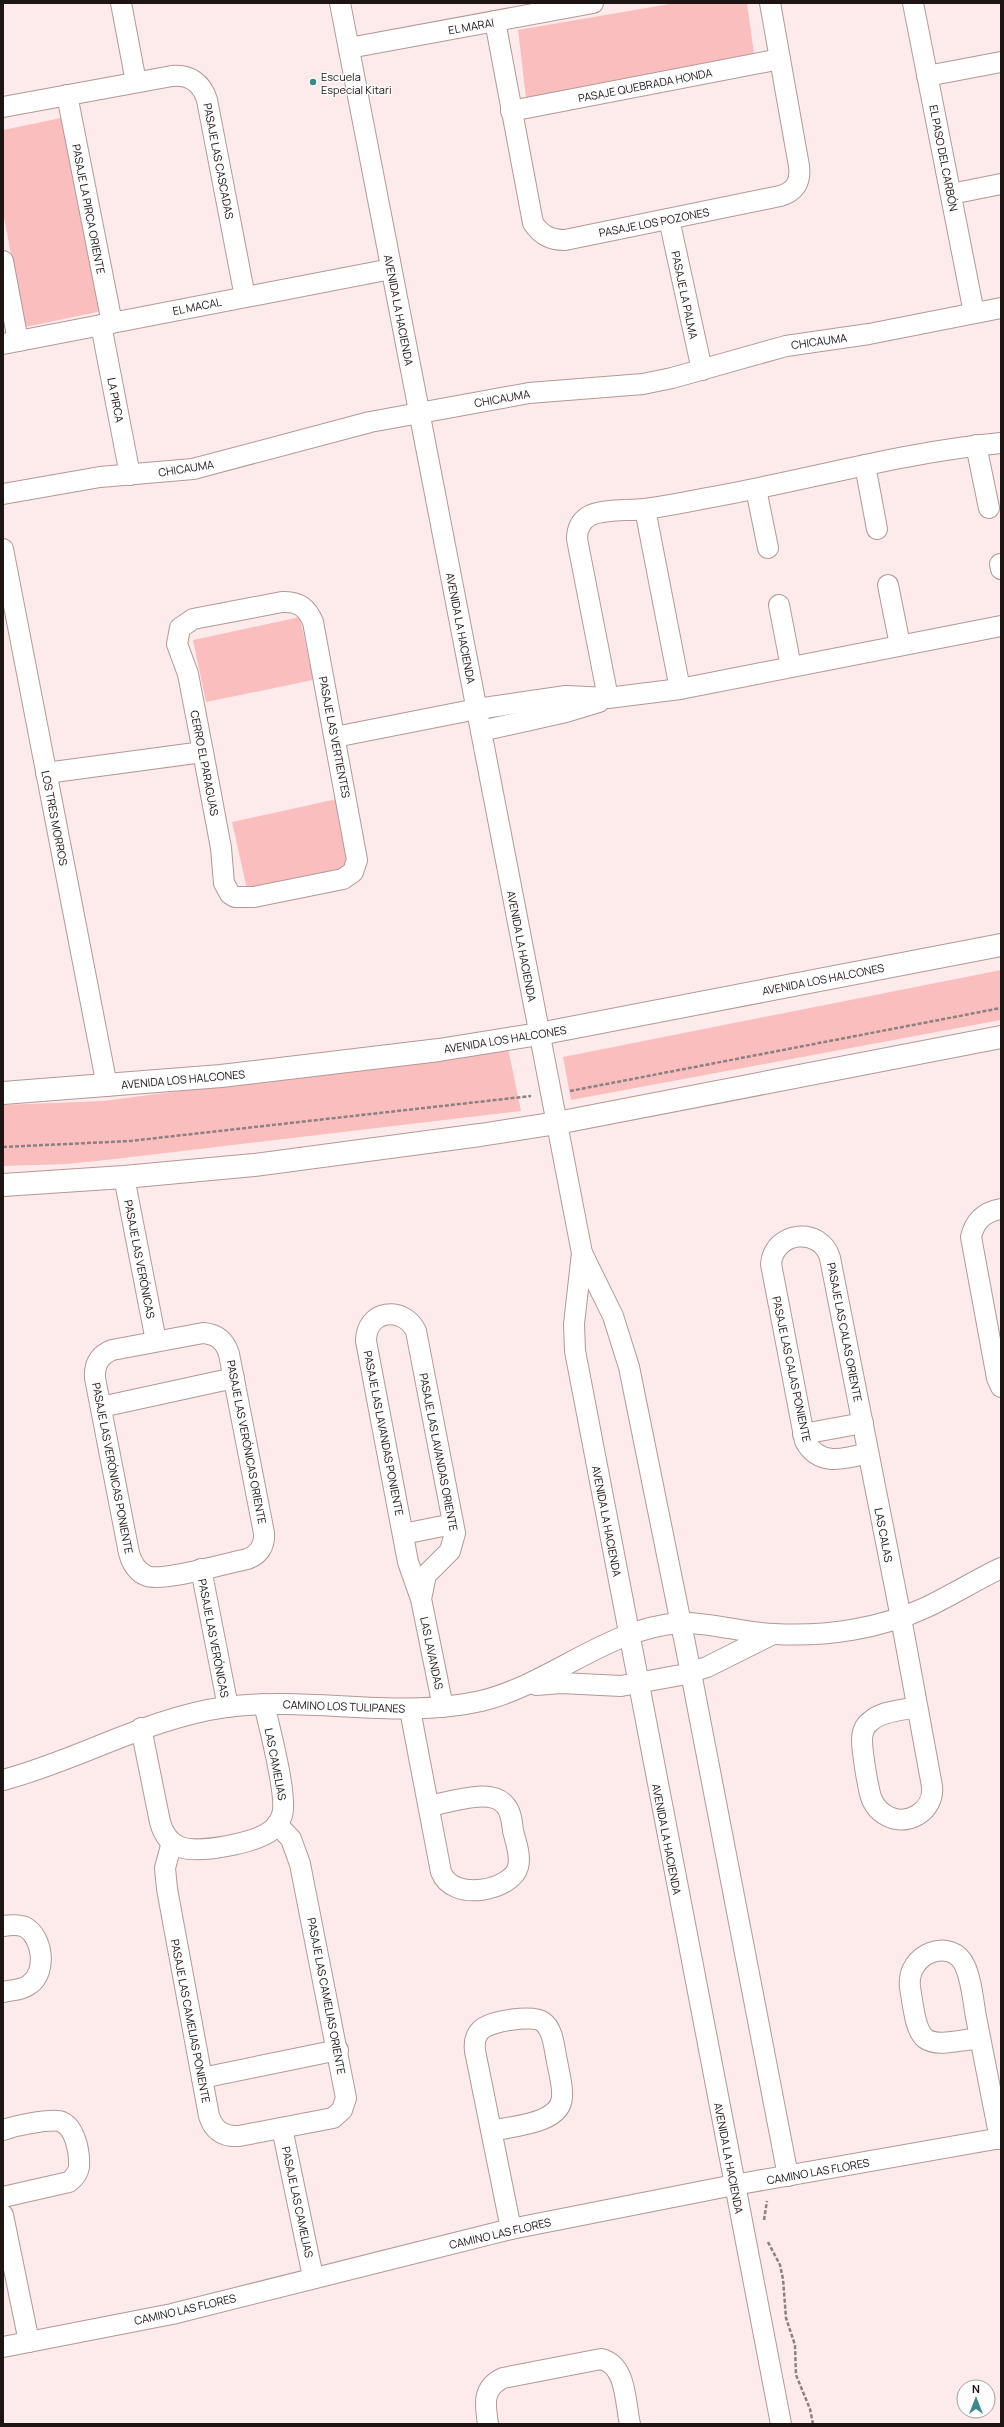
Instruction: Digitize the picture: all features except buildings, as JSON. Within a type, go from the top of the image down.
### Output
[{"type":"street","points":[[121,3],[136,82]]},
{"type":"street","name":"AVENIDA LA HACIENDA","points":[[340,3],[582,1253],[607,1301],[624,1348],[691,1673],[788,2176]]},
{"type":"street","name":"EL MARAI","points":[[349,48],[593,3]]},
{"type":"street","name":"PASAJE LOS POZONES","points":[[495,21],[532,224],[542,234],[557,240],[565,240],[780,196],[796,186],[799,180],[799,166],[770,3]]},
{"type":"street","name":"EL PASO DEL CARBÓN","points":[[913,3],[974,313]]},
{"type":"street","name":"PASAJE QUEBRADA HONDA","points":[[511,110],[780,59]]},
{"type":"street","points":[[927,76],[1001,62]]},
{"type":"street","name":"PASAJE LAS CASCADAS","points":[[3,108],[180,75],[194,80],[205,92],[245,297]]},
{"type":"street","name":"PASAJE LA PIRCA ORIENTE","points":[[67,95],[106,324]]},
{"type":"street","points":[[951,194],[1001,184]]},
{"type":"street","name":"PASAJE LA PALMA","points":[[669,219],[702,370]]},
{"type":"street","points":[[3,261],[11,342]]},
{"type":"street","name":"EL MACAL","points":[[11,342],[391,269]]},
{"type":"street","name":"CHICAUMA","points":[[3,494],[60,483],[186,470],[225,462],[334,431],[419,413],[529,392],[643,384],[702,370],[786,346],[870,334],[1001,308]]},
{"type":"street","name":"LA PIRCA","points":[[106,324],[130,475]]},
{"type":"street","points":[[608,698],[577,533],[582,522],[592,515],[645,509],[756,489],[865,465],[976,445],[1001,443]]},
{"type":"street","points":[[976,445],[989,508]]},
{"type":"street","points":[[865,465],[877,529]]},
{"type":"street","points":[[756,489],[768,548]]},
{"type":"street","points":[[645,509],[680,689]]},
{"type":"street","name":"LOS TRES MORROS","points":[[3,549],[9,615],[46,773],[107,1086]]},
{"type":"street","points":[[888,585],[900,646]]},
{"type":"street","name":"PASAJE LAS VERTIENTES","points":[[180,628],[193,619],[289,601],[302,606],[307,610],[313,622],[357,854],[356,866],[353,872],[336,881],[254,897],[235,897]]},
{"type":"street","points":[[779,604],[791,667]]},
{"type":"street","points":[[334,737],[476,708],[566,696],[608,698],[680,689],[1001,626]]},
{"type":"street","name":"CERRO EL PARAGUAS","points":[[180,628],[177,644],[188,674],[221,848],[224,883],[230,894],[235,897]]},
{"type":"street","points":[[481,731],[566,712],[608,698]]},
{"type":"street","points":[[46,773],[203,752]]},
{"type":"street","name":"AVENIDA LOS HALCONES","points":[[3,1093],[107,1086],[337,1063],[540,1034],[1001,945]]},
{"type":"street","points":[[3,1185],[124,1177],[339,1154],[557,1123],[1001,1037]]},
{"type":"street","name":"PASAJE LAS VERÓNICAS","points":[[124,1177],[156,1341]]},
{"type":"street","points":[[1001,1209],[980,1217],[971,1237],[997,1378],[1001,1387]]},
{"type":"street","name":"PASAJE LAS CALAS ORIENTE","points":[[794,1237],[813,1238],[819,1241],[828,1252],[868,1453]]},
{"type":"street","name":"PASAJE LAS CALAS PONIENTE","points":[[794,1237],[777,1246],[772,1257],[771,1264],[804,1434],[809,1447],[826,1459],[843,1459],[868,1453]]},
{"type":"street","name":"AVENIDA LA HACIENDA","points":[[582,1253],[574,1324],[575,1351],[637,1684],[781,2424]]},
{"type":"street","name":"PASAJE LAS LAVANDAS ORIENTE","points":[[386,1313],[402,1316],[409,1320],[416,1331],[453,1524],[453,1546],[430,1569],[423,1583],[420,1599]]},
{"type":"street","name":"PASAJE LAS LAVANDAS PONIENTE","points":[[386,1313],[371,1323],[366,1341],[408,1562],[420,1599]]},
{"type":"street","name":"PASAJE LAS VERÓNICAS ORIENTE","points":[[156,1341],[196,1334],[210,1334],[217,1337],[227,1348],[234,1378],[265,1539],[261,1550],[252,1558],[201,1569]]},
{"type":"street","name":"PASAJE LAS VERÓNICAS PONIENTE","points":[[156,1341],[112,1350],[102,1355],[95,1372],[100,1407],[129,1553],[135,1567],[148,1577],[157,1578],[201,1569]]},
{"type":"street","points":[[100,1407],[234,1378]]},
{"type":"street","points":[[804,1434],[862,1423]]},
{"type":"street","name":"LAS CALAS","points":[[868,1453],[900,1618],[917,1707],[932,1786],[932,1800],[924,1811],[918,1815],[897,1819],[884,1814],[872,1800],[862,1746],[863,1733],[871,1720],[879,1716],[917,1707]]},
{"type":"street","points":[[403,1534],[453,1524]]},
{"type":"street","points":[[408,1562],[417,1567],[430,1569]]},
{"type":"street","name":"CAMINO LOS TULIPANES","points":[[3,1780],[70,1759],[141,1728],[178,1716],[228,1707],[264,1704],[329,1704],[410,1709],[443,1707],[484,1700],[527,1686],[628,1633],[681,1623],[773,1634],[838,1632],[900,1618],[925,1608],[1001,1568]]},
{"type":"street","name":"PASAJE LAS VERÓNICAS","points":[[201,1569],[228,1707]]},
{"type":"street","name":"LAS LAVANDAS","points":[[420,1599],[443,1707]]},
{"type":"street","points":[[737,1630],[741,1649]]},
{"type":"street","name":"CAMINO LOS TULIPANES","points":[[527,1686],[561,1683],[616,1686],[637,1684],[691,1673],[773,1634]]},
{"type":"street","name":"LAS CAMELIAS","points":[[264,1704],[282,1795],[282,1815],[277,1824]]},
{"type":"street","points":[[410,1709],[441,1872],[444,1878],[452,1887],[466,1891],[500,1885],[515,1874],[518,1868],[518,1854],[509,1810],[500,1800],[487,1796],[480,1796],[429,1806]]},
{"type":"street","points":[[141,1728],[162,1830],[172,1842],[187,1849],[211,1848],[265,1834],[277,1824]]},
{"type":"street","name":"PASAJE LAS CAMELIAS ORIENTE","points":[[277,1824],[291,1839],[300,1864],[338,2050],[346,2098],[342,2110],[333,2118],[282,2128]]},
{"type":"street","name":"PASAJE LAS CAMELIAS PONIENTE","points":[[172,1842],[167,1855],[165,1878],[209,2116],[219,2132],[231,2137],[282,2128]]},
{"type":"street","points":[[3,1926],[18,1925],[30,1932],[38,1944],[41,1959],[40,1971],[34,1981],[21,1989],[3,1992]]},
{"type":"street","points":[[980,2038],[938,2044],[922,2036],[917,2025],[910,1979],[912,1967],[925,1954],[937,1951],[949,1952],[964,1964],[980,2038],[1000,2139]]},
{"type":"street","points":[[491,2131],[545,2119],[559,2109],[562,2092],[552,2034],[546,2025],[538,2019],[527,2018],[487,2026],[478,2033],[475,2039],[475,2051],[491,2131],[511,2230]]},
{"type":"street","points":[[202,2078],[338,2050]]},
{"type":"street","points":[[3,2130],[52,2121],[64,2124],[74,2134],[79,2166],[75,2177],[63,2185],[3,2197]]},
{"type":"street","name":"PASAJE LAS CAMELIAS","points":[[282,2128],[313,2277]]},
{"type":"street","name":"CAMINO LAS FLORES","points":[[3,2347],[172,2314],[313,2277],[511,2230],[734,2185],[1000,2139]]},
{"type":"street","points":[[3,2215],[29,2342]]},
{"type":"street","points":[[488,2424],[485,2400],[490,2388],[496,2382],[503,2378],[601,2359],[612,2364],[619,2372],[630,2424]]},
{"type":"path","points":[[3,1147],[130,1141],[551,1093],[1001,1008]]},
{"type":"path","points":[[764,2226],[767,2201]]},
{"type":"path","points":[[767,2239],[780,2265],[784,2279],[786,2318],[795,2345],[796,2375],[810,2409],[813,2424]]},
{"type":"shaded area","points":[[675,3],[747,3],[754,54],[526,98],[518,30]]},
{"type":"shaded area","points":[[61,118],[102,311],[25,327],[3,212],[3,130]]},
{"type":"shaded area","points":[[300,617],[313,680],[206,702],[193,640]]},
{"type":"shaded area","points":[[337,799],[352,866],[247,889],[232,822]]},
{"type":"shaded area","points":[[1001,970],[1001,1020],[571,1100],[563,1057]]},
{"type":"shaded area","points":[[508,1048],[521,1111],[115,1159],[67,1164],[3,1166],[3,1105],[103,1101]]},
{"type":"place","name":"Escuela Especial Kitari","points":[[313,82]]}]
